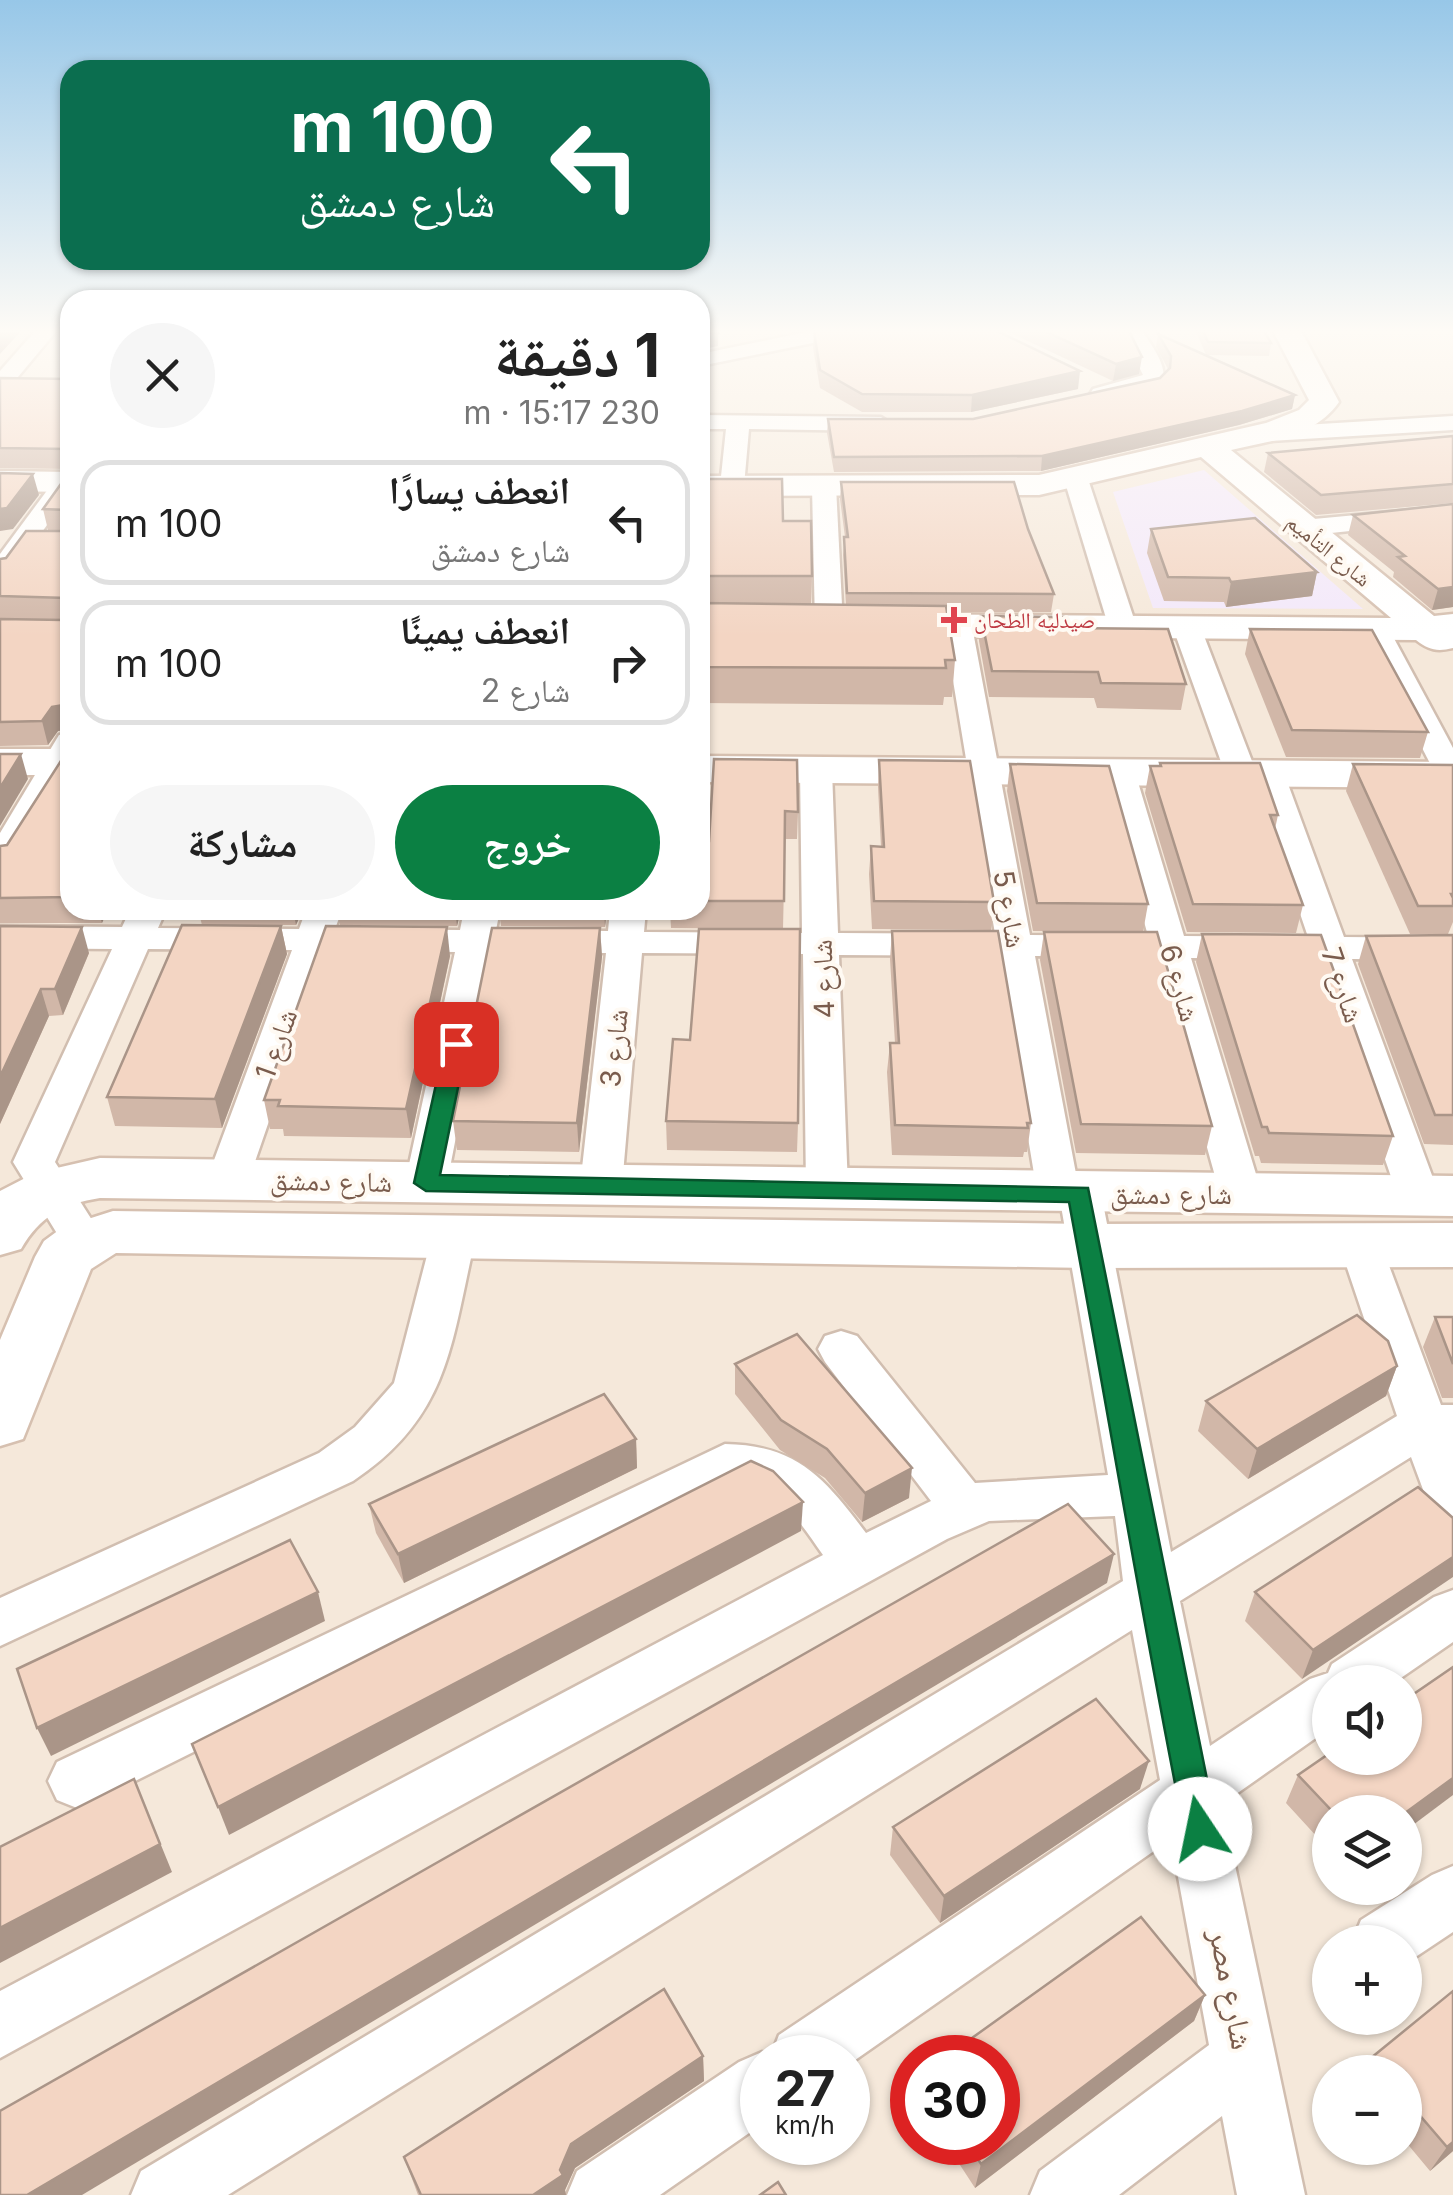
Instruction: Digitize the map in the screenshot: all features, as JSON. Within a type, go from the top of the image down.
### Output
[{"type":"street","points":[[735,431],[716,486],[1013,486],[1076,480],[1264,431]]},
{"type":"street","points":[[1254,435],[1286,431]]},
{"type":"street","name":"شارع التأميم","points":[[1208,447],[1303,528],[1444,635]]},
{"type":"street","points":[[1076,480],[1123,628]]},
{"type":"street","points":[[0,481],[60,482]]},
{"type":"street","points":[[824,486],[810,625],[1444,635]]},
{"type":"street","points":[[0,572],[11,541],[60,490]]},
{"type":"street","points":[[1303,528],[1453,513]]},
{"type":"street","points":[[11,541],[54,542]]},
{"type":"street","name":"شارع 5","points":[[958,626],[1016,945],[1075,1211]]},
{"type":"street","name":"شارع 7","points":[[1186,628],[1255,773],[1436,1197]]},
{"type":"street","points":[[710,770],[1453,775],[1376,631]]},
{"type":"street","points":[[0,762],[60,757]]},
{"type":"street","points":[[0,862],[60,766]]},
{"type":"street","name":"شارع 4","points":[[816,770],[827,1188]]},
{"type":"street","name":"شارع 6","points":[[1119,772],[1241,1194]]},
{"type":"street","points":[[0,937],[142,924],[627,926],[821,943],[1453,949]]},
{"type":"street","points":[[0,1234],[15,1209],[28,1171],[142,924]]},
{"type":"street","name":"شارع 1","points":[[228,1179],[319,925]]},
{"type":"street","points":[[426,1183],[479,925]]},
{"type":"street","name":"شارع 3","points":[[600,1186],[627,926]]},
{"type":"street","points":[[0,1420],[60,1266],[84,1242],[28,1171]]},
{"type":"street","name":"شارع دمشق","points":[[28,1171],[100,1178],[827,1188],[1075,1211],[1362,1246],[1453,1245]]},
{"type":"street","name":"شارع دمشق","points":[[84,1242],[126,1230],[454,1236],[1075,1211],[1241,1194],[1436,1197]]},
{"type":"street","name":"شارع مصر","points":[[1075,1211],[1138,1495],[1151,1590],[1271,2195]]},
{"type":"street","points":[[0,1623],[336,1467],[378,1437],[408,1402],[417,1384],[454,1236]]},
{"type":"street","points":[[1362,1246],[1439,1424],[1453,1507]]},
{"type":"street","points":[[840,1349],[965,1507]]},
{"type":"street","points":[[182,2190],[1151,1590],[1439,1424]]},
{"type":"street","points":[[77,1781],[725,1464],[766,1465],[784,1474],[858,1562]]},
{"type":"street","points":[[0,2026],[965,1507],[985,1500],[1031,1496],[1138,1495]]},
{"type":"street","points":[[1377,1665],[1453,1613]]},
{"type":"street","points":[[836,2035],[1312,1709]]},
{"type":"street","points":[[1409,1925],[1453,1896]]},
{"type":"street","points":[[1064,2195],[1245,2058]]},
{"type":"street","points":[[601,2195],[740,2100]]},
{"type":"shaded area","points":[[0,431],[60,431],[60,920],[710,920],[710,431],[1453,431],[1453,2195],[0,2195]]},
{"type":"shaded area","points":[[1204,470],[1363,609],[1153,608],[1113,492]]},
{"type":"building","points":[[0,431],[60,431],[60,449],[0,448]]},
{"type":"building","points":[[830,431],[1151,431],[1042,456],[834,457]]},
{"type":"building","points":[[1453,436],[1453,484],[1321,495],[1268,453]]},
{"type":"building","points":[[0,473],[33,474],[7,508],[0,509]]},
{"type":"building","points":[[710,479],[782,479],[783,521],[811,521],[812,576],[710,576]]},
{"type":"building","points":[[841,482],[1014,482],[1054,594],[847,593],[844,537],[848,537]]},
{"type":"building","points":[[60,485],[60,510],[43,509]]},
{"type":"building","points":[[1453,504],[1453,587],[1438,589],[1398,557],[1405,556],[1353,515]]},
{"type":"building","points":[[1255,518],[1317,572],[1231,582],[1229,578],[1168,577],[1151,529]]},
{"type":"building","points":[[26,531],[60,531],[60,598],[0,596],[0,559],[6,558]]},
{"type":"building","points":[[710,603],[946,606],[955,660],[945,660],[946,668],[710,667]]},
{"type":"building","points":[[981,616],[1064,617],[1068,628],[1168,629],[1186,684],[1101,683],[1098,672],[992,671]]},
{"type":"building","points":[[0,619],[60,620],[60,706],[52,707],[42,721],[0,722]]},
{"type":"building","points":[[1250,629],[1372,630],[1428,732],[1292,730]]},
{"type":"building","points":[[0,754],[21,754],[0,788]]},
{"type":"building","points":[[714,759],[797,760],[798,812],[785,811],[784,901],[710,901]]},
{"type":"building","points":[[879,760],[970,761],[994,902],[874,901],[871,846],[884,847]]},
{"type":"building","points":[[60,762],[60,897],[0,898],[0,846],[7,845]]},
{"type":"building","points":[[1160,763],[1260,763],[1278,815],[1270,815],[1303,905],[1193,904],[1150,766],[1161,766]]},
{"type":"building","points":[[1010,764],[1109,766],[1148,904],[1037,903]]},
{"type":"building","points":[[1353,764],[1453,765],[1453,906],[1418,906]]},
{"type":"building","points":[[182,925],[281,926],[215,1099],[107,1097]]},
{"type":"building","points":[[0,926],[82,927],[55,989],[41,989],[0,1077]]},
{"type":"building","points":[[326,926],[447,927],[406,1109],[278,1106],[280,1100],[264,1100]]},
{"type":"building","points":[[492,928],[600,928],[577,1123],[453,1121]]},
{"type":"building","points":[[699,929],[800,929],[798,1123],[666,1121],[673,1039],[690,1040]]},
{"type":"building","points":[[892,931],[998,931],[1031,1123],[1027,1123],[1028,1128],[895,1125],[890,1043],[899,1043]]},
{"type":"building","points":[[1044,932],[1157,932],[1212,1126],[1081,1124]]},
{"type":"building","points":[[1202,934],[1321,935],[1393,1136],[1269,1133],[1267,1127],[1262,1127]]},
{"type":"building","points":[[1453,935],[1453,1115],[1435,1115],[1366,936]]},
{"type":"building","points":[[1357,1315],[1388,1341],[1397,1366],[1257,1449],[1206,1401]]},
{"type":"building","points":[[1435,1317],[1453,1317],[1453,1364]]},
{"type":"building","points":[[797,1334],[912,1468],[865,1493],[827,1449],[781,1420],[735,1364]]},
{"type":"building","points":[[604,1394],[636,1439],[398,1554],[369,1504]]},
{"type":"building","points":[[751,1461],[773,1471],[803,1502],[218,1807],[192,1744]]},
{"type":"building","points":[[1418,1487],[1453,1518],[1453,1557],[1313,1650],[1255,1592]]},
{"type":"building","points":[[1068,1504],[1114,1554],[27,2195],[0,2195],[0,2111]]},
{"type":"building","points":[[290,1540],[318,1592],[37,1728],[17,1669]]},
{"type":"building","points":[[1453,1667],[1453,1778],[1422,1801],[1422,1795],[1317,1795],[1298,1775],[1312,1765],[1312,1775],[1422,1775],[1422,1688]]},
{"type":"building","points":[[1096,1699],[1149,1761],[944,1896],[893,1827]]},
{"type":"building","points":[[134,1779],[160,1844],[0,1928],[0,1847]]},
{"type":"building","points":[[1141,1917],[1205,1995],[1020,2135],[1020,2035],[976,2035]]},
{"type":"building","points":[[664,1989],[703,2056],[571,2144],[560,2170],[563,2175],[533,2195],[421,2195],[404,2157]]},
{"type":"building","points":[[1453,1991],[1453,2142],[1447,2147],[1422,2118],[1422,2055],[1375,2055],[1399,2035],[1422,2035],[1422,2016]]},
{"type":"building","points":[[778,2182],[786,2195],[760,2195]]},
{"type":"place","name":"صيدليه الطحان","points":[[954,620]]},
{"type":"route","points":[[456,1044],[426,1183],[1080,1194],[1138,1495],[1151,1590],[1200,1829]]}]
